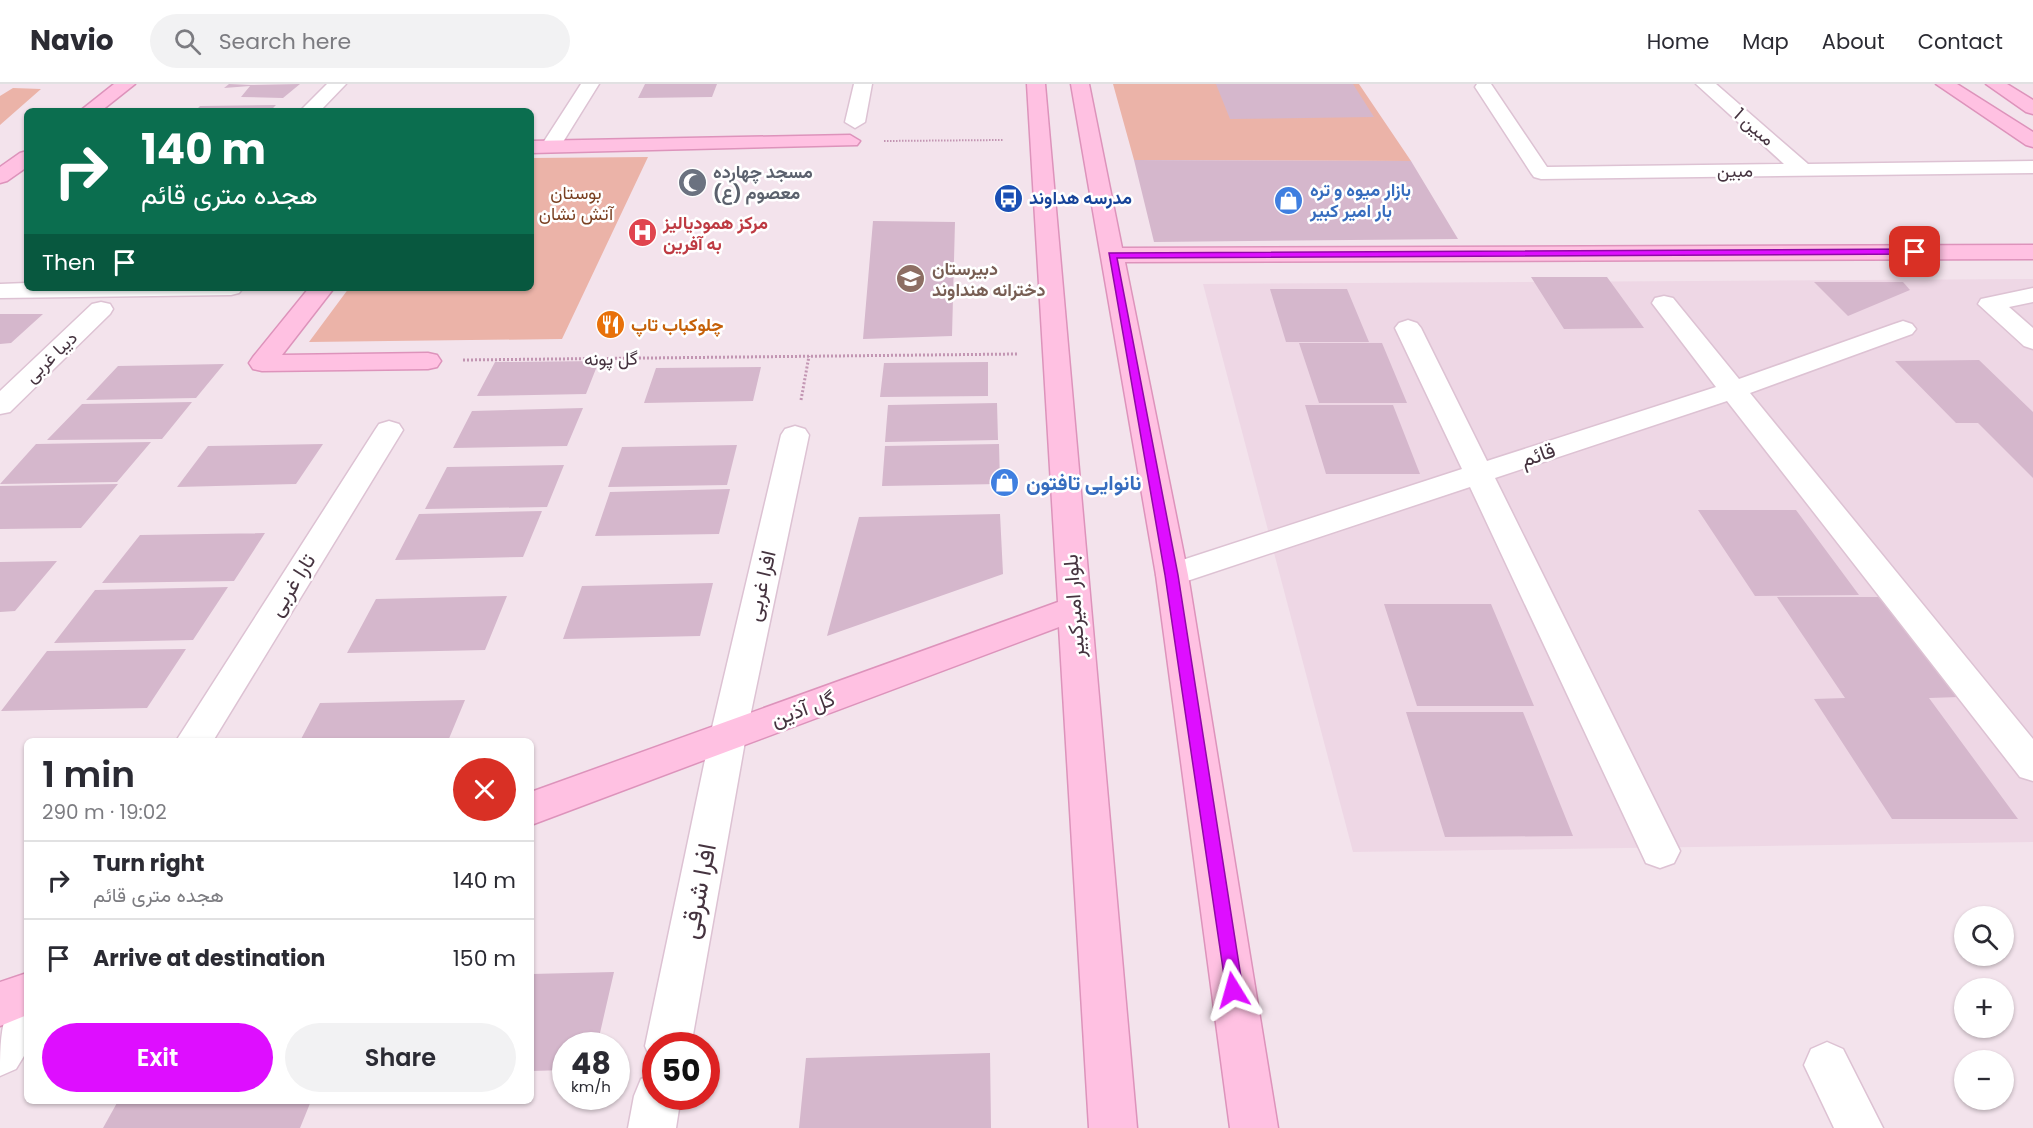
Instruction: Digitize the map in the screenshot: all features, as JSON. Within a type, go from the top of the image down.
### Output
[{"type":"main road","points":[[93,108],[126,84]]},
{"type":"main road","name":"بلوار امیرکبیر","points":[[1036,84],[1113,1128]]},
{"type":"main road","points":[[1080,84],[1172,575],[1254,1128]]},
{"type":"main road","points":[[1945,84],[2033,141]]},
{"type":"main road","points":[[1995,84],[2033,108]]},
{"type":"main road","points":[[541,146],[850,141]]},
{"type":"main road","points":[[0,177],[24,159]]},
{"type":"main road","points":[[1112,255],[2033,252]]},
{"type":"main road","points":[[320,291],[262,363],[428,361]]},
{"type":"main road","name":"گل آذین","points":[[534,808],[1074,609]]},
{"type":"main road","points":[[0,1004],[24,995]]},
{"type":"street","points":[[312,108],[337,84]]},
{"type":"street","points":[[541,146],[590,84]]},
{"type":"street","points":[[855,122],[863,84]]},
{"type":"street","name":"مبین 1","points":[[1705,84],[1803,170]]},
{"type":"street","name":"مبین","points":[[1484,87],[1541,173],[2033,167]]},
{"type":"street","points":[[0,291],[24,291]]},
{"type":"street","points":[[2033,295],[1990,304],[2033,341]]},
{"type":"street","points":[[1664,303],[2033,766]]},
{"type":"street","name":"دیبا غربی","points":[[0,406],[101,309]]},
{"type":"street","points":[[1408,328],[1660,851]]},
{"type":"street","name":"قائم","points":[[1172,575],[1478,476],[1733,390],[1903,329]]},
{"type":"street","name":"تارا غربی","points":[[196,738],[389,430]]},
{"type":"street","name":"افرا غربی","points":[[728,736],[795,435]]},
{"type":"street","name":"افرا شرقی","points":[[671,1032],[728,736]]},
{"type":"street","points":[[0,1053],[24,1014]]},
{"type":"street","points":[[1827,1065],[1859,1128]]},
{"type":"street","points":[[651,1128],[655,1110]]},
{"type":"path","points":[[850,141],[1040,140]]},
{"type":"path","name":"گل پونه","points":[[428,361],[1056,353]]},
{"type":"path","points":[[795,435],[809,356]]},
{"type":"shaded area","points":[[2033,279],[2033,842],[1353,852],[1203,284]]},
{"type":"green space","points":[[1113,84],[1359,84],[1411,161],[1134,160]]},
{"type":"green space","points":[[13,88],[41,89],[0,125],[0,96]]},
{"type":"green space","name":"بوستان آتش نشان","points":[[648,157],[562,339],[309,342],[347,291],[534,291],[534,158]]},
{"type":"building","points":[[229,84],[300,84],[283,98],[241,97],[250,86],[224,88]]},
{"type":"building","points":[[645,84],[717,84],[712,97],[638,98]]},
{"type":"building","points":[[1216,84],[1353,84],[1374,117],[1230,119]]},
{"type":"building","points":[[276,105],[273,108],[198,108],[200,106]]},
{"type":"building","name":"بازار میوه و تره بار امیر کبیر","points":[[1134,160],[1411,161],[1458,239],[1154,242]]},
{"type":"building","name":"دبیرستان دخترانه هنداوند","points":[[873,221],[955,222],[952,336],[863,339]]},
{"type":"building","points":[[1531,277],[1607,277],[1644,328],[1564,329]]},
{"type":"building","points":[[1814,282],[1903,282],[1910,290],[1848,316]]},
{"type":"building","points":[[1270,289],[1347,289],[1369,342],[1286,342]]},
{"type":"building","points":[[0,314],[43,314],[11,343],[0,344]]},
{"type":"building","points":[[1299,343],[1382,343],[1407,403],[1319,403]]},
{"type":"building","points":[[1979,360],[2033,412],[2033,478],[1978,423],[1956,423],[1895,361]]},
{"type":"building","points":[[599,361],[586,394],[477,396],[495,362]]},
{"type":"building","points":[[988,362],[988,396],[880,397],[884,363]]},
{"type":"building","points":[[224,364],[196,398],[86,400],[118,366]]},
{"type":"building","points":[[761,367],[753,401],[644,403],[656,368]]},
{"type":"building","points":[[192,402],[162,439],[47,440],[82,404]]},
{"type":"building","points":[[997,403],[998,440],[885,442],[888,405]]},
{"type":"building","points":[[1305,405],[1393,405],[1420,474],[1326,474]]},
{"type":"building","points":[[583,408],[567,446],[453,448],[472,411]]},
{"type":"building","points":[[151,442],[117,482],[0,484],[36,444]]},
{"type":"building","points":[[323,444],[296,484],[177,487],[208,446]]},
{"type":"building","points":[[999,444],[1000,484],[882,486],[885,446]]},
{"type":"building","points":[[737,445],[727,485],[608,487],[622,447]]},
{"type":"building","points":[[564,465],[547,507],[425,509],[447,467]]},
{"type":"building","points":[[118,484],[81,528],[0,529],[0,486]]},
{"type":"building","points":[[730,489],[719,534],[595,536],[610,492]]},
{"type":"building","points":[[1698,510],[1796,510],[1859,595],[1755,596]]},
{"type":"building","points":[[542,511],[523,557],[395,560],[419,514]]},
{"type":"building","points":[[1000,514],[1003,574],[827,636],[859,517]]},
{"type":"building","points":[[265,533],[234,581],[102,583],[140,535]]},
{"type":"building","points":[[57,561],[15,611],[0,612],[0,562]]},
{"type":"building","points":[[713,583],[700,636],[563,639],[582,586]]},
{"type":"building","points":[[228,587],[193,640],[54,643],[95,590]]},
{"type":"building","points":[[507,596],[485,650],[347,653],[376,599]]},
{"type":"building","points":[[1777,597],[1883,597],[1959,697],[1929,698],[2018,819],[1892,819],[1814,699],[1845,698]]},
{"type":"building","points":[[1384,604],[1491,604],[1534,706],[1417,706]]},
{"type":"building","points":[[186,649],[147,708],[1,711],[47,651]]},
{"type":"building","points":[[465,700],[449,738],[302,738],[320,703]]},
{"type":"building","points":[[1406,712],[1523,712],[1573,836],[1445,837]]},
{"type":"building","points":[[614,972],[600,1032],[552,1032],[552,1070],[534,1071],[534,974]]},
{"type":"building","points":[[990,1053],[991,1128],[799,1128],[806,1058]]},
{"type":"building","points":[[116,1104],[310,1104],[300,1128],[103,1128]]},
{"type":"place","name":"مسجد چهارده معصوم (ع)","points":[[692,182]]},
{"type":"place","name":"مدرسه هداوند","points":[[1008,198]]},
{"type":"place","name":"بازار میوه و تره بار امیر کبیر","points":[[1289,200]]},
{"type":"place","name":"مرکز همودیالیز به آفرین","points":[[642,233]]},
{"type":"place","name":"دبیرستان دخترانه هنداوند","points":[[911,279]]},
{"type":"place","name":"چلوکباب تاپ","points":[[610,325]]},
{"type":"place","name":"نانوایی تافتون","points":[[1005,483]]},
{"type":"route","points":[[1233,990],[1172,575],[1112,255],[1915,252]]}]
